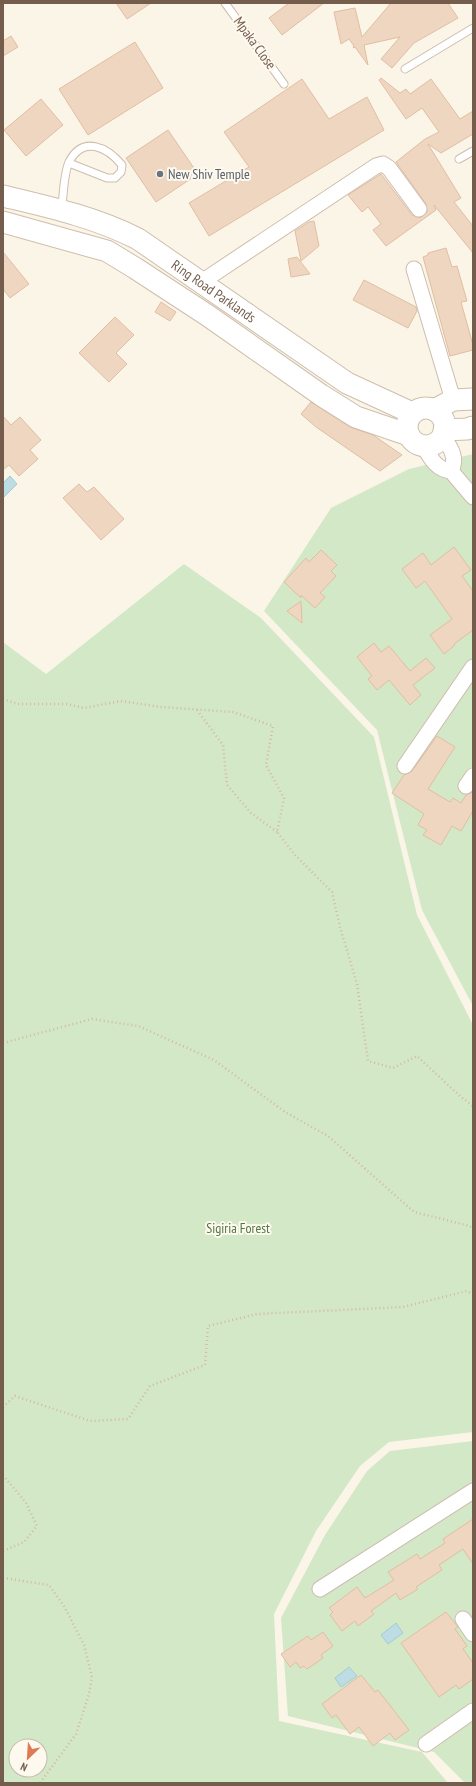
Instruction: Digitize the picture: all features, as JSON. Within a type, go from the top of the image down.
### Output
[{"type":"street","points":[[200,283],[376,166],[383,164],[389,168],[418,209]]},
{"type":"street","name":"Ring Road Parklands","points":[[3,196],[61,210],[119,229],[138,239],[347,383],[412,413]]},
{"type":"street","name":"Ring Road Parklands","points":[[6,226],[107,251],[207,315],[321,395],[356,417],[416,440]]},
{"type":"street","points":[[414,269],[463,400],[434,410],[423,408],[412,413],[407,424],[416,440],[436,465],[446,471],[451,471],[473,496]]},
{"type":"street","points":[[207,315],[219,296]]},
{"type":"street","points":[[434,410],[442,418],[443,432],[454,455],[454,465],[451,471]]},
{"type":"street","points":[[416,440],[434,444],[443,432],[473,427]]},
{"type":"street","points":[[405,766],[473,667]]},
{"type":"street","points":[[320,1589],[473,1491]]},
{"type":"street","points":[[463,1619],[473,1634]]},
{"type":"street","points":[[426,1744],[473,1712]]},
{"type":"lane","name":"Mpaka Close","points":[[225,3],[284,84]]},
{"type":"lane","points":[[404,69],[473,28]]},
{"type":"lane","points":[[61,210],[69,162],[76,153],[92,146],[102,148],[115,157],[122,165],[121,172],[115,178],[107,178],[69,162]]},
{"type":"lane","points":[[459,159],[473,151]]},
{"type":"path","points":[[3,699],[17,704],[67,704],[84,708],[121,701],[161,707],[233,712],[273,726],[266,765],[284,798],[277,832]]},
{"type":"path","points":[[197,709],[223,745],[228,786],[251,813],[277,832],[295,855],[332,892],[340,927],[357,984],[368,1061],[393,1068],[417,1056],[461,1098],[473,1106]]},
{"type":"path","points":[[3,1043],[92,1019],[138,1026],[214,1060],[285,1112],[328,1136],[414,1212],[473,1228]]},
{"type":"path","points":[[3,1407],[15,1396],[90,1421],[128,1419],[150,1386],[205,1365],[208,1326],[257,1314],[403,1307],[467,1291],[473,1294]]},
{"type":"path","points":[[3,1475],[26,1503],[37,1526],[24,1542],[3,1551]]},
{"type":"path","points":[[3,1578],[48,1585],[64,1606],[84,1645],[92,1677],[89,1694],[76,1734],[40,1783]]},
{"type":"green space","points":[[473,454],[473,1006],[422,910],[377,730],[264,611],[331,508],[409,469]]},
{"type":"green space","name":"Sigiria Forest","points":[[184,564],[261,618],[374,737],[417,915],[473,1025],[473,1432],[389,1442],[360,1466],[316,1531],[274,1614],[279,1721],[422,1752],[448,1783],[3,1783],[3,642],[46,674]]},
{"type":"green space","points":[[473,1441],[473,1783],[465,1783],[434,1752],[288,1716],[281,1618],[325,1535],[367,1471],[390,1451]]},
{"type":"water","points":[[10,476],[17,484],[3,498],[3,483]]},
{"type":"water","points":[[396,1623],[403,1633],[388,1644],[381,1635]]},
{"type":"water","points":[[349,1667],[357,1676],[341,1687],[335,1678]]},
{"type":"building","points":[[116,3],[151,3],[127,19]]},
{"type":"building","points":[[289,3],[324,3],[282,35],[269,18]]},
{"type":"building","points":[[391,3],[448,3],[458,18],[414,43],[392,68],[381,59],[400,37],[364,45],[368,65],[355,47],[353,48],[354,46],[349,39],[341,44],[334,12],[355,8],[362,37]]},
{"type":"building","points":[[11,36],[18,47],[3,56],[3,41]]},
{"type":"building","points":[[135,42],[163,88],[88,135],[59,89]]},
{"type":"building","points":[[381,78],[400,93],[406,89],[410,94],[431,79],[460,119],[473,111],[473,134],[441,153],[428,144],[461,198],[454,202],[473,226],[473,253],[434,205],[436,210],[386,246],[373,230],[381,224],[368,207],[362,212],[348,195],[381,174],[412,215],[420,218],[427,212],[426,204],[396,162],[425,139],[439,132],[422,108],[406,119],[379,80]]},
{"type":"building","points":[[302,79],[329,119],[367,97],[384,130],[209,236],[189,203],[249,167],[224,132]]},
{"type":"building","points":[[41,99],[63,125],[26,156],[4,130]]},
{"type":"building","points":[[168,130],[198,174],[156,202],[126,158]]},
{"type":"building","points":[[314,221],[319,246],[301,261],[295,231],[309,222]]},
{"type":"building","points":[[446,248],[452,267],[457,266],[467,301],[461,302],[473,345],[473,350],[450,356],[423,257],[428,255],[428,253]]},
{"type":"building","points":[[3,252],[29,284],[10,298],[3,289]]},
{"type":"building","points":[[297,257],[310,274],[291,277],[288,259]]},
{"type":"building","points":[[364,280],[416,307],[417,311],[408,328],[353,300]]},
{"type":"building","points":[[161,302],[176,312],[170,321],[155,312]]},
{"type":"building","points":[[115,317],[134,335],[116,353],[127,364],[109,382],[79,353]]},
{"type":"building","points":[[311,402],[350,427],[373,435],[402,455],[380,471],[316,427],[301,414]]},
{"type":"building","points":[[3,416],[11,425],[20,417],[41,440],[30,450],[38,459],[19,476],[9,465],[3,470]]},
{"type":"building","points":[[79,484],[87,492],[94,487],[124,519],[101,540],[63,498]]},
{"type":"building","points":[[454,547],[471,570],[462,576],[473,591],[473,630],[454,644],[455,645],[444,654],[430,635],[452,619],[425,581],[416,588],[402,569],[423,553],[431,565]]},
{"type":"building","points":[[321,550],[337,565],[331,571],[336,576],[320,593],[325,597],[315,608],[301,595],[301,598],[284,582],[306,558],[309,562]]},
{"type":"building","points":[[301,601],[302,623],[287,611]]},
{"type":"building","points":[[374,643],[381,652],[389,646],[410,671],[426,658],[435,668],[413,685],[421,695],[410,705],[389,680],[377,690],[368,679],[372,676],[357,657]]},
{"type":"building","points":[[437,736],[455,747],[428,789],[450,802],[453,798],[461,803],[466,795],[473,792],[473,811],[461,831],[452,826],[441,845],[423,835],[427,830],[418,825],[424,814],[392,793],[404,775],[412,771]]},
{"type":"building","points":[[473,1519],[473,1564],[463,1549],[439,1565],[442,1570],[416,1587],[418,1589],[400,1600],[396,1593],[371,1611],[374,1614],[358,1626],[355,1621],[342,1631],[330,1615],[333,1612],[329,1608],[357,1587],[365,1598],[394,1580],[388,1572],[417,1554],[420,1559],[445,1543],[443,1539]]},
{"type":"building","points":[[446,1612],[458,1627],[455,1629],[467,1646],[463,1649],[473,1663],[473,1679],[459,1689],[456,1685],[439,1697],[401,1643]]},
{"type":"building","points":[[323,1632],[333,1646],[321,1655],[323,1658],[307,1669],[304,1666],[300,1668],[296,1662],[290,1667],[281,1654],[308,1636],[311,1640]]},
{"type":"building","points":[[361,1675],[375,1692],[378,1690],[409,1730],[395,1740],[390,1733],[373,1746],[359,1727],[350,1734],[336,1715],[332,1718],[322,1704]]},
{"type":"place","name":"New Shiv Temple","points":[[160,174]]}]
